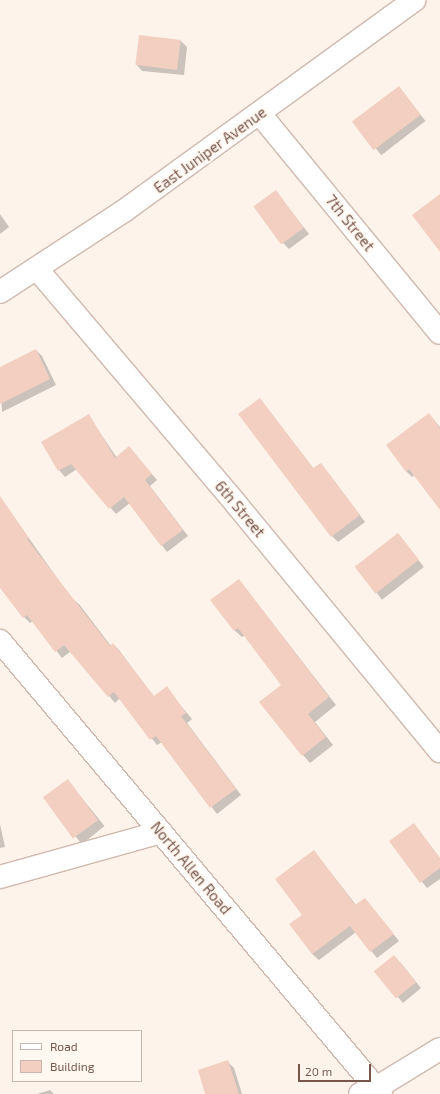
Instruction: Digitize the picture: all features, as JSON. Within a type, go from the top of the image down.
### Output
[{"type":"street","name":"East Juniper Avenue","points":[[0,292],[124,211],[260,114],[414,0]]},
{"type":"street","name":"7th Street","points":[[260,114],[440,333]]},
{"type":"street","name":"6th Street","points":[[37,269],[237,505],[440,751]]},
{"type":"street","name":"North Allen Road","points":[[0,641],[161,832],[372,1092]]},
{"type":"street","points":[[0,877],[161,832]]},
{"type":"street","points":[[372,1092],[440,1049]]},
{"type":"building","points":[[139,35],[181,40],[177,70],[135,65]]},
{"type":"building","points":[[399,86],[421,115],[374,150],[352,122]]},
{"type":"building","points":[[276,190],[304,228],[281,244],[253,206]]},
{"type":"building","points":[[440,194],[440,252],[412,215]]},
{"type":"building","points":[[36,349],[50,379],[0,404],[0,367]]},
{"type":"building","points":[[260,398],[313,468],[321,463],[360,515],[331,537],[238,414]]},
{"type":"building","points":[[429,413],[440,428],[440,510],[409,469],[406,472],[386,445]]},
{"type":"building","points":[[89,414],[115,458],[129,446],[152,474],[145,480],[183,530],[161,546],[124,497],[109,509],[71,464],[58,471],[41,442]]},
{"type":"building","points":[[0,496],[29,538],[27,539],[110,646],[113,643],[154,696],[167,686],[186,713],[181,716],[236,789],[210,808],[156,736],[150,740],[114,692],[108,697],[64,645],[55,652],[27,615],[23,618],[0,588]]},
{"type":"building","points":[[398,533],[419,560],[376,594],[355,567]]},
{"type":"building","points":[[239,579],[329,697],[308,714],[326,737],[302,756],[259,702],[281,685],[238,628],[234,631],[210,600]]},
{"type":"building","points":[[68,779],[98,820],[73,838],[43,797]]},
{"type":"building","points":[[414,823],[440,858],[440,868],[420,883],[389,841]]},
{"type":"building","points":[[314,850],[355,905],[365,898],[394,934],[370,952],[350,926],[312,954],[289,924],[302,915],[275,879]]},
{"type":"building","points":[[394,955],[416,982],[396,999],[374,971]]},
{"type":"building","points":[[228,1060],[239,1094],[205,1094],[198,1070]]}]
